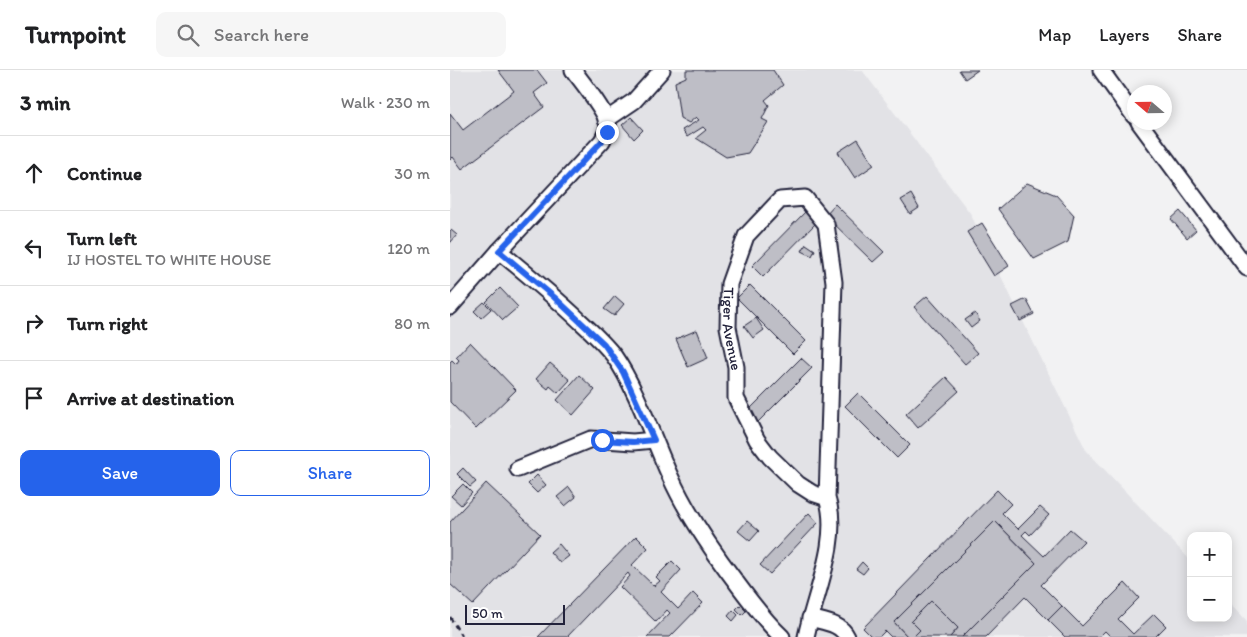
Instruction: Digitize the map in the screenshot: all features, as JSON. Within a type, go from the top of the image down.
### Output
[{"type":"street","points":[[450,308],[499,251],[602,141],[607,132],[608,124],[606,120],[573,70]]},
{"type":"street","points":[[606,120],[634,101],[662,70]]},
{"type":"street","points":[[1101,70],[1127,106]]},
{"type":"street","points":[[1145,130],[1247,268]]},
{"type":"street","name":"Tiger Avenue","points":[[806,637],[823,574],[832,527],[827,498],[834,282],[826,224],[805,198],[780,200],[746,236],[729,284],[728,326],[736,367],[736,398],[757,440],[770,457],[798,484],[812,493],[827,498]]},
{"type":"street","points":[[499,251],[554,297],[604,344],[623,372],[671,479],[717,556],[749,600],[782,637]]},
{"type":"street","points":[[518,469],[590,438],[633,442],[654,440]]},
{"type":"street","points":[[810,618],[842,629],[847,637]]},
{"type":"path","points":[[450,617],[462,637]]},
{"type":"shaded area","points":[[450,70],[862,70],[970,213],[1086,450],[1187,557],[1187,622],[1232,622],[1232,605],[1247,621],[1247,637],[450,637]]},
{"type":"building","points":[[498,70],[537,70],[547,83],[534,93],[544,107],[462,169],[453,157],[450,160],[450,113],[463,130],[514,91]]},
{"type":"building","points":[[686,70],[773,70],[783,85],[765,100],[769,105],[762,119],[768,122],[748,153],[726,157],[696,138],[706,130],[703,127],[687,137],[682,130],[699,120],[696,117],[689,123],[680,118],[675,82],[686,77]]},
{"type":"building","points":[[959,70],[978,70],[965,79]]},
{"type":"building","points":[[631,117],[643,130],[634,139],[622,125]]},
{"type":"building","points":[[858,139],[874,165],[855,178],[838,152]]},
{"type":"building","points":[[1027,183],[1056,195],[1074,215],[1068,242],[1034,259],[998,209]]},
{"type":"building","points":[[911,194],[919,208],[910,214],[901,200]]},
{"type":"building","points":[[835,204],[884,252],[873,262],[825,215]]},
{"type":"building","points":[[808,209],[819,220],[763,277],[752,266]]},
{"type":"building","points":[[1180,211],[1196,230],[1187,238],[1171,219]]},
{"type":"building","points":[[982,223],[1009,266],[994,276],[967,232]]},
{"type":"building","points":[[450,231],[457,235],[450,243]]},
{"type":"building","points":[[806,244],[815,250],[812,256],[802,251]]},
{"type":"building","points":[[750,285],[806,341],[793,354],[737,298]]},
{"type":"building","points":[[500,288],[518,307],[503,320],[486,302]]},
{"type":"building","points":[[615,296],[624,304],[614,316],[604,309]]},
{"type":"building","points":[[927,296],[978,353],[965,364],[914,307]]},
{"type":"building","points":[[1026,299],[1034,314],[1020,321],[1012,306]]},
{"type":"building","points":[[484,302],[491,309],[481,318],[474,311]]},
{"type":"building","points":[[975,313],[980,321],[971,328],[965,320]]},
{"type":"building","points":[[756,318],[764,330],[753,338],[744,326]]},
{"type":"building","points":[[697,330],[708,358],[688,367],[676,339]]},
{"type":"building","points":[[470,342],[516,390],[476,429],[450,402],[450,362],[452,360],[456,364],[459,360],[456,357]]},
{"type":"building","points":[[801,358],[812,368],[756,424],[745,414]]},
{"type":"building","points":[[550,363],[570,380],[558,393],[550,386],[548,389],[536,379]]},
{"type":"building","points":[[579,375],[595,390],[573,415],[557,400]]},
{"type":"building","points":[[946,377],[959,391],[918,428],[906,414]]},
{"type":"building","points":[[858,393],[910,445],[897,458],[845,406]]},
{"type":"building","points":[[463,468],[476,482],[470,487],[457,474]]},
{"type":"building","points":[[537,475],[546,485],[537,493],[528,484]]},
{"type":"building","points":[[486,483],[540,534],[473,605],[450,584],[450,522]]},
{"type":"building","points":[[463,484],[472,493],[461,505],[451,496]]},
{"type":"building","points":[[569,487],[576,497],[565,506],[557,497]]},
{"type":"building","points":[[997,490],[1011,504],[1002,513],[1018,529],[1040,507],[1049,515],[1030,535],[1026,531],[1022,535],[1044,556],[1070,529],[1084,541],[1041,585],[1062,606],[1048,620],[1025,597],[986,637],[962,637],[1036,563],[995,521],[894,622],[908,637],[891,637],[885,631],[879,637],[872,637],[863,628]]},
{"type":"building","points":[[809,513],[818,523],[770,574],[760,565]]},
{"type":"building","points":[[747,521],[759,531],[750,541],[738,531]]},
{"type":"building","points":[[995,521],[1036,563],[962,637],[950,637],[958,628],[931,601],[911,621],[920,630],[913,637],[908,637],[894,622]]},
{"type":"building","points":[[636,536],[648,548],[632,565],[654,586],[660,581],[656,577],[672,561],[681,570],[661,592],[678,609],[693,593],[703,603],[670,637],[647,637],[670,613],[667,610],[656,622],[620,587],[630,576],[628,573],[567,637],[538,637]]},
{"type":"building","points":[[559,544],[569,556],[560,563],[550,552]]},
{"type":"building","points":[[862,562],[868,568],[863,574],[856,569]]},
{"type":"building","points":[[1125,583],[1139,598],[1118,619],[1133,634],[1154,614],[1166,626],[1155,637],[1111,637],[1105,631],[1099,637],[1065,637],[1048,620],[1062,606],[1082,626]]},
{"type":"building","points":[[931,601],[958,628],[950,637],[913,637],[920,630],[911,621]]},
{"type":"building","points":[[740,605],[746,611],[742,615],[736,609]]},
{"type":"building","points":[[733,610],[738,615],[733,621],[728,616]]},
{"type":"route","points":[[602,440],[633,442],[654,440],[623,372],[604,344],[554,297],[499,251],[602,141],[607,132]]}]
